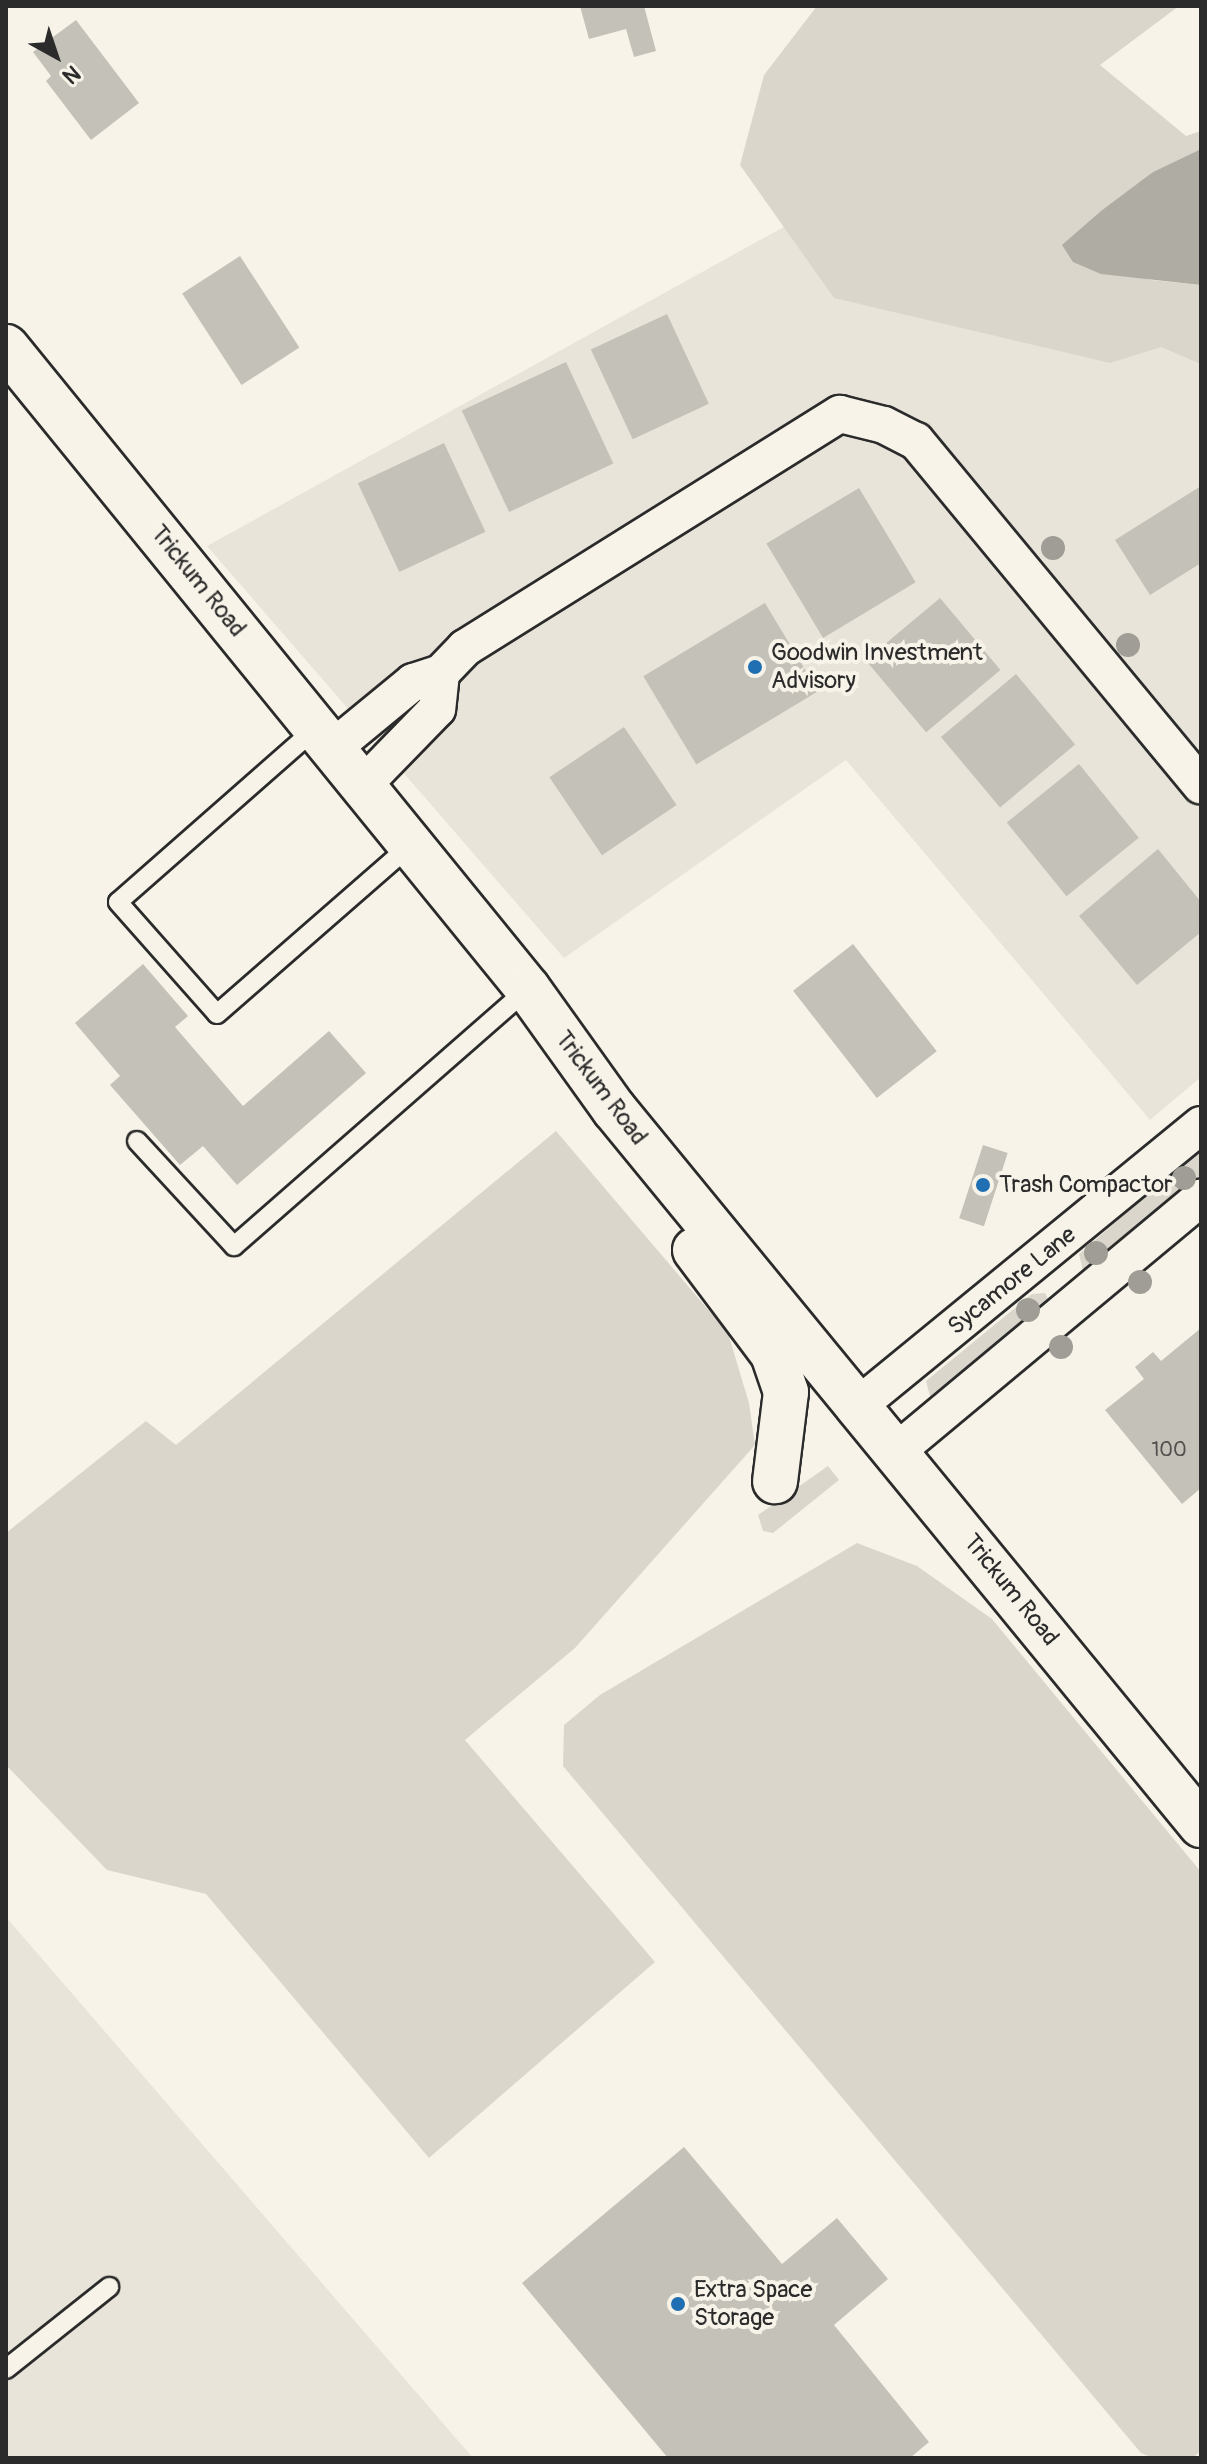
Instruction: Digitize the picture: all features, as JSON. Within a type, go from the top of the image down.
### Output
[{"type":"street","name":"Trickum Road","points":[[6,347],[528,989],[617,1113],[1201,1825]]},
{"type":"street","points":[[325,738],[413,682],[441,673],[465,648],[840,414],[884,425],[916,441],[1201,785]]},
{"type":"street","points":[[363,785],[437,709],[441,673]]},
{"type":"street","points":[[617,1113],[622,1154],[773,1354],[786,1392],[775,1481]]},
{"type":"street","name":"Sycamore Lane","points":[[859,1405],[1201,1125]]},
{"type":"street","points":[[897,1451],[1201,1198]]},
{"type":"lane","points":[[325,738],[118,902],[217,1014],[411,845]]},
{"type":"lane","points":[[137,1141],[234,1246],[528,989]]},
{"type":"lane","points":[[6,2369],[109,2287]]},
{"type":"shaded area","points":[[817,6],[1179,6],[1100,65],[1186,136],[1201,131],[1201,149],[1153,172],[1063,245],[1151,280],[1201,285],[1201,364],[1161,347],[1110,363],[834,298],[740,165],[764,75]]},
{"type":"shaded area","points":[[1201,149],[1201,285],[1101,274],[1073,262],[1062,245],[1153,172]]},
{"type":"shaded area","points":[[798,219],[1201,339],[1201,1077],[1150,1120],[846,760],[564,958],[207,546]]},
{"type":"shaded area","points":[[556,1131],[728,1333],[749,1403],[755,1445],[575,1648],[465,1740],[655,1962],[429,2158],[206,1894],[107,1870],[6,1765],[6,1533],[146,1421],[176,1445]]},
{"type":"shaded area","points":[[1201,1148],[1201,1178],[1091,1271],[1083,1271],[1079,1254]]},
{"type":"shaded area","points":[[1045,1293],[1050,1303],[930,1396],[926,1381],[1032,1294]]},
{"type":"shaded area","points":[[828,1466],[839,1480],[773,1533],[763,1531],[758,1515]]},
{"type":"shaded area","points":[[857,1543],[917,1566],[992,1619],[1201,1872],[1201,2450],[1194,2457],[1153,2458],[1141,2453],[563,1766],[564,1725],[600,1695]]},
{"type":"shaded area","points":[[6,1917],[473,2458],[6,2458]]},
{"type":"building","points":[[580,6],[644,6],[656,51],[634,57],[626,29],[589,39]]},
{"type":"building","points":[[76,20],[139,103],[91,140],[46,81],[51,76],[33,52]]},
{"type":"building","points":[[240,256],[299,347],[241,385],[182,294]]},
{"type":"building","points":[[667,314],[709,404],[633,439],[591,349]]},
{"type":"building","points":[[566,362],[613,464],[509,512],[462,411]]},
{"type":"building","points":[[444,443],[485,532],[399,572],[358,483]]},
{"type":"building","points":[[1201,486],[1201,563],[1150,595],[1115,540]]},
{"type":"building","points":[[859,488],[916,582],[823,638],[766,544]]},
{"type":"building","points":[[940,598],[1000,670],[926,732],[866,660]]},
{"type":"building","points":[[765,603],[818,691],[696,764],[643,676]]},
{"type":"building","points":[[1016,674],[1075,744],[1000,807],[941,737]]},
{"type":"building","points":[[624,727],[677,805],[602,855],[549,777]]},
{"type":"building","points":[[1079,764],[1139,838],[1067,896],[1007,823]]},
{"type":"building","points":[[1158,849],[1201,902],[1201,932],[1137,985],[1079,916]]},
{"type":"building","points":[[853,944],[937,1051],[877,1098],[793,991]]},
{"type":"building","points":[[143,964],[188,1016],[175,1027],[243,1106],[329,1031],[366,1073],[237,1185],[203,1146],[180,1165],[110,1085],[120,1076],[75,1023]]},
{"type":"building","name":"Trash Compactor","points":[[983,1145],[1008,1153],[984,1226],[959,1218]]},
{"type":"building","points":[[1201,1328],[1201,1488],[1182,1504],[1105,1410],[1144,1379],[1135,1367],[1153,1352],[1161,1361]]},
{"type":"building","name":"Extra Space Storage","points":[[684,2147],[782,2264],[837,2218],[888,2279],[834,2325],[929,2442],[910,2458],[668,2458],[522,2283]]},
{"type":"place","name":"Goodwin Investment Advisory","points":[[755,667]]},
{"type":"place","name":"Trash Compactor","points":[[983,1185]]},
{"type":"place","name":"Extra Space Storage","points":[[678,2304]]}]
